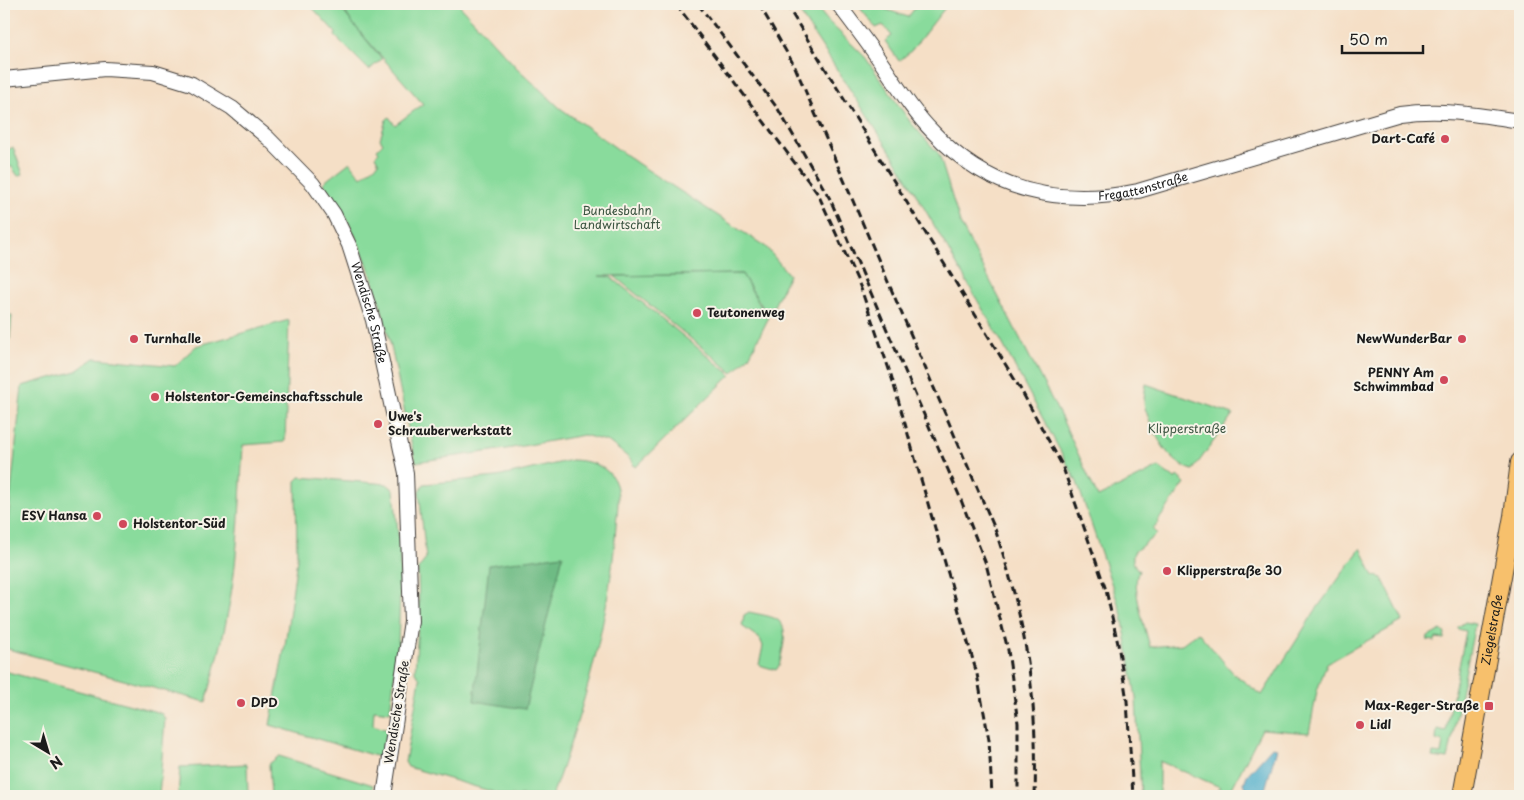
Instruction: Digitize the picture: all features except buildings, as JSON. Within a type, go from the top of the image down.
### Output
[{"type":"main road","name":"Ziegelstraße","points":[[1462,796],[1513,516],[1520,462]]},
{"type":"street","name":"Fregattenstraße","points":[[838,4],[919,117],[949,148],[977,168],[1011,186],[1060,197],[1111,196],[1138,191],[1400,114],[1422,111],[1454,111],[1520,121]]},
{"type":"street","name":"Wendische Straße","points":[[4,79],[105,69],[153,72],[192,84],[232,108],[268,138],[313,184],[334,214],[349,245],[373,320],[406,472],[411,621],[384,796]]},
{"type":"green space","points":[[309,4],[337,4],[382,59],[369,70],[335,36],[336,33]]},
{"type":"green space","name":"Bundesbahn Landwirtschaft","points":[[340,4],[458,4],[517,68],[560,108],[637,163],[766,247],[789,275],[771,312],[767,314],[742,274],[599,276],[611,277],[731,375],[635,467],[629,458],[609,442],[584,435],[416,462],[384,317],[373,281],[360,247],[344,214],[323,183],[350,162],[361,177],[379,163],[375,156],[379,152],[377,149],[383,143],[380,139],[386,120],[389,117],[395,125],[423,104],[353,24]]},
{"type":"green space","points":[[794,4],[814,4],[827,20],[865,57],[911,123],[939,154],[960,223],[1062,419],[1098,497],[1159,467],[1175,479],[1177,476],[1185,483],[1158,521],[1159,523],[1153,528],[1157,534],[1134,552],[1133,555],[1134,563],[1139,571],[1136,586],[1137,597],[1150,647],[1182,644],[1198,632],[1234,674],[1262,695],[1315,611],[1361,548],[1374,576],[1382,578],[1403,621],[1327,663],[1317,691],[1309,733],[1262,729],[1228,796],[1216,796],[1220,787],[1159,761],[1159,796],[1141,796],[1136,698],[1122,615],[1077,482],[1001,341],[898,163]]},
{"type":"green space","points":[[870,4],[908,17],[918,4],[948,4],[911,51],[899,61],[885,41],[892,36],[883,25],[876,28],[860,8]]},
{"type":"green space","points":[[13,147],[23,174],[18,176],[11,166],[7,169],[4,165],[4,152]]},
{"type":"green space","points":[[742,274],[768,319],[750,355],[733,373],[614,276]]},
{"type":"green space","points":[[4,315],[12,315],[10,339],[5,340]]},
{"type":"green space","name":"Holstentor-Süd","points":[[289,320],[285,442],[243,445],[233,584],[217,663],[206,702],[4,648],[4,558],[22,386],[76,371],[95,358],[175,366],[196,346]]},
{"type":"green space","name":"Klipperstraße","points":[[1146,384],[1233,414],[1193,470],[1176,461],[1168,454],[1157,436],[1144,405]]},
{"type":"green space","points":[[572,460],[596,464],[606,470],[616,485],[618,509],[613,560],[602,629],[585,697],[552,796],[507,796],[408,767],[405,762],[420,679],[415,672],[419,609],[418,569],[426,559],[419,491],[424,484],[497,477]]},
{"type":"green space","points":[[300,477],[387,484],[394,490],[400,554],[398,647],[390,712],[374,710],[373,725],[388,730],[379,757],[270,725],[285,645],[297,559],[296,481]]},
{"type":"green space","points":[[563,555],[525,709],[474,701],[489,565]]},
{"type":"green space","points":[[749,612],[773,618],[782,624],[784,630],[783,648],[780,663],[776,670],[759,665],[763,646],[760,639],[742,626],[744,615]]},
{"type":"green space","points":[[1465,622],[1475,624],[1448,759],[1432,757],[1433,753],[1441,754],[1443,742],[1436,740],[1437,729],[1446,731],[1466,631],[1458,629],[1458,627]]},
{"type":"green space","points":[[1441,630],[1445,633],[1444,639],[1427,640],[1428,637]]},
{"type":"green space","points":[[4,671],[161,713],[165,719],[159,796],[4,796]]},
{"type":"green space","points":[[279,756],[373,785],[372,796],[271,796],[269,764]]},
{"type":"green space","points":[[247,764],[248,796],[178,796],[180,767]]},
{"type":"water","points":[[1272,747],[1277,748],[1264,793],[1247,790],[1244,783],[1247,775]]},
{"type":"railway","points":[[676,4],[818,194],[860,286],[891,375],[977,674],[989,740],[992,796]]},
{"type":"railway","points":[[698,4],[778,109],[830,199],[959,495],[986,564],[1008,650],[1018,723],[1018,796]]},
{"type":"railway","points":[[759,4],[795,67],[995,529],[1015,596],[1028,660],[1034,726],[1035,796]]},
{"type":"railway","points":[[786,4],[1021,390],[1062,465],[1106,590],[1118,644],[1127,701],[1133,796]]},
{"type":"place","name":"Dart-Café","points":[[1445,139]]},
{"type":"place","name":"Teutonenweg","points":[[697,313]]},
{"type":"place","name":"Turnhalle","points":[[134,339]]},
{"type":"place","name":"NewWunderBar","points":[[1462,339]]},
{"type":"place","name":"PENNY Am Schwimmbad","points":[[1444,380]]},
{"type":"place","name":"Holstentor-Gemeinschaftsschule","points":[[155,397]]},
{"type":"place","name":"Uwe's Schrauberwerkstatt","points":[[378,424]]},
{"type":"place","name":"ESV Hansa","points":[[97,516]]},
{"type":"place","name":"Holstentor-Süd","points":[[123,524]]},
{"type":"place","name":"Klipperstraße 30","points":[[1167,571]]},
{"type":"place","name":"DPD","points":[[241,703]]},
{"type":"place","name":"Max-Reger-Straße","points":[[1489,706]]},
{"type":"place","name":"Lidl","points":[[1360,725]]}]
